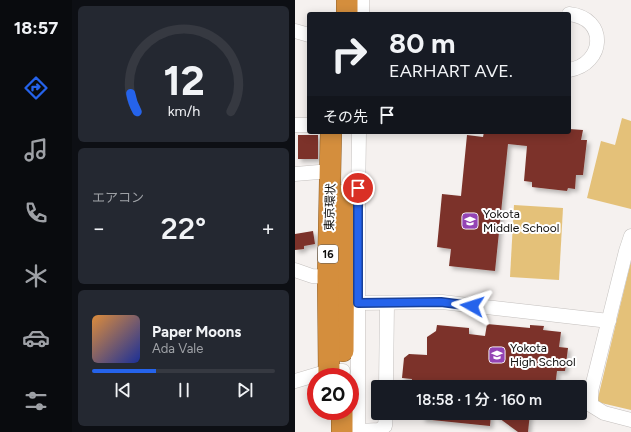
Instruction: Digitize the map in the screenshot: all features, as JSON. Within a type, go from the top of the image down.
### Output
[{"type":"highway","points":[[333,0],[334,12]]},
{"type":"highway","points":[[347,0],[347,12]]},
{"type":"highway","name":"東京環状","points":[[331,134],[328,277],[336,368]]},
{"type":"highway","name":"東京環状","points":[[336,368],[345,134]]},
{"type":"highway","points":[[329,420],[329,432]]},
{"type":"highway","points":[[347,420],[353,432]]},
{"type":"street","points":[[362,0],[362,12]]},
{"type":"street","points":[[571,14],[582,17],[589,21],[596,32],[597,39],[592,57],[589,61],[585,65],[571,70]]},
{"type":"street","points":[[295,32],[307,35]]},
{"type":"street","points":[[295,125],[307,125]]},
{"type":"street","points":[[359,134],[358,303],[353,432],[379,430],[385,426],[385,420]]},
{"type":"street","points":[[295,174],[331,172]]},
{"type":"street","points":[[631,236],[625,251],[591,391],[591,405],[604,413],[631,420]]},
{"type":"street","points":[[295,270],[312,276],[328,277]]},
{"type":"street","points":[[358,303],[441,302],[609,321]]},
{"type":"street","points":[[386,380],[387,303]]},
{"type":"street","points":[[295,381],[307,379]]},
{"type":"shaded area","points":[[622,118],[631,121],[631,209],[587,198],[601,141],[615,145]]},
{"type":"shaded area","points":[[514,205],[563,208],[559,280],[510,277]]},
{"type":"shaded area","points":[[631,261],[631,410],[597,402]]},
{"type":"building","name":"Yokota Middle School","points":[[571,129],[583,130],[581,140],[587,140],[583,175],[576,175],[575,189],[568,188],[567,191],[532,187],[532,182],[524,181],[527,146],[508,144],[495,271],[449,266],[451,249],[437,247],[442,194],[461,196],[467,135],[483,137],[484,134],[571,134]]},
{"type":"building","points":[[298,135],[318,135],[318,159],[298,159]]},
{"type":"building","points":[[313,231],[315,244],[304,246],[304,249],[295,250],[295,234]]},
{"type":"building","name":"Yokota High School","points":[[487,324],[530,328],[530,325],[544,326],[543,330],[561,332],[559,347],[568,348],[565,371],[557,371],[556,380],[412,380],[402,378],[404,358],[409,354],[427,355],[427,337],[436,331],[437,325],[469,328],[469,334],[485,336]]},
{"type":"building","points":[[432,420],[490,420],[490,426]]},
{"type":"building","points":[[502,420],[529,420],[528,432],[518,432]]},
{"type":"place","name":"Yokota Middle School","points":[[470,221]]},
{"type":"place","name":"Yokota High School","points":[[497,355]]},
{"type":"route","points":[[358,188],[358,303],[441,302],[472,306]]}]
